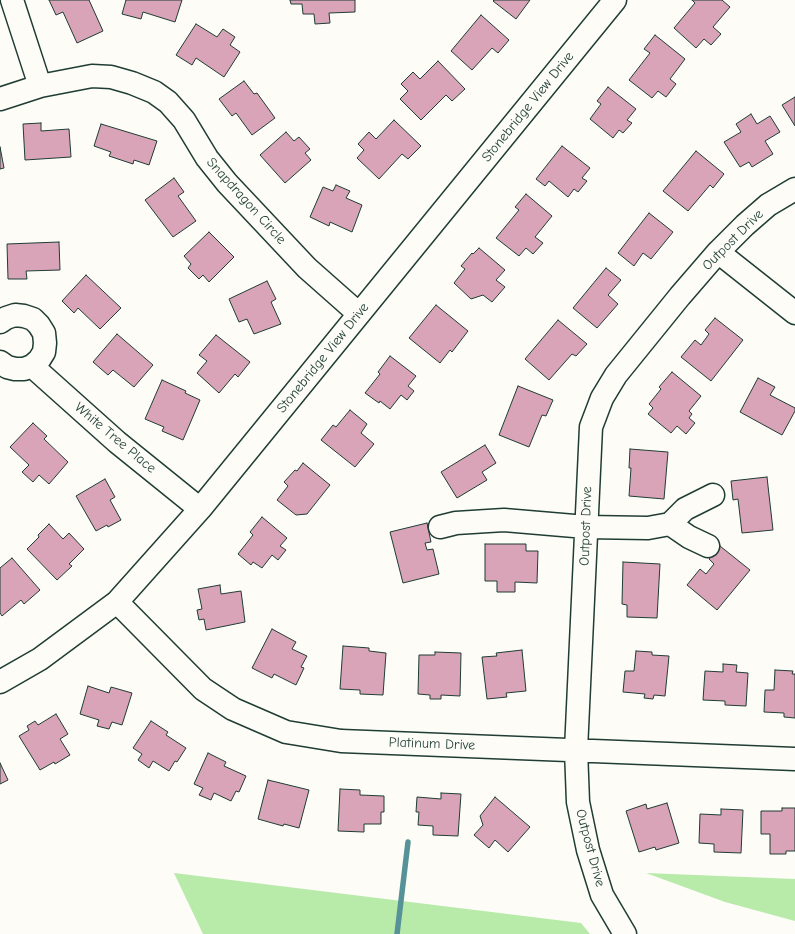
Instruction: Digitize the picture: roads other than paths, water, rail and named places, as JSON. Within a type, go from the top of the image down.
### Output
[{"type":"street","points":[[12,0],[40,86]]},
{"type":"street","name":"Stonebridge View Drive","points":[[0,682],[40,659],[117,602],[200,509],[615,0]]},
{"type":"street","name":"Snapdragon Circle","points":[[0,99],[40,86],[92,76],[111,78],[132,83],[154,92],[168,102],[184,120],[207,158],[227,183],[307,268],[359,314]]},
{"type":"street","name":"Outpost Drive","points":[[625,934],[602,895],[588,850],[578,802],[576,750],[591,428],[602,398],[616,375],[680,296],[718,252],[745,225],[768,205],[795,189]]},
{"type":"street","points":[[718,252],[795,314]]},
{"type":"street","points":[[0,322],[14,315],[33,319],[40,325],[44,333],[45,343],[39,360],[32,366],[24,369],[15,369],[7,367],[0,362]]},
{"type":"street","name":"White Tree Place","points":[[32,366],[117,442],[200,509]]},
{"type":"street","points":[[440,527],[456,523],[504,520],[586,527],[648,528],[670,524],[685,509],[713,495]]},
{"type":"street","points":[[670,524],[689,537],[708,546]]},
{"type":"street","name":"Platinum Drive","points":[[117,602],[203,689],[234,709],[286,732],[341,741],[795,759]]},
{"type":"waterway","points":[[397,934],[408,842]]}]
